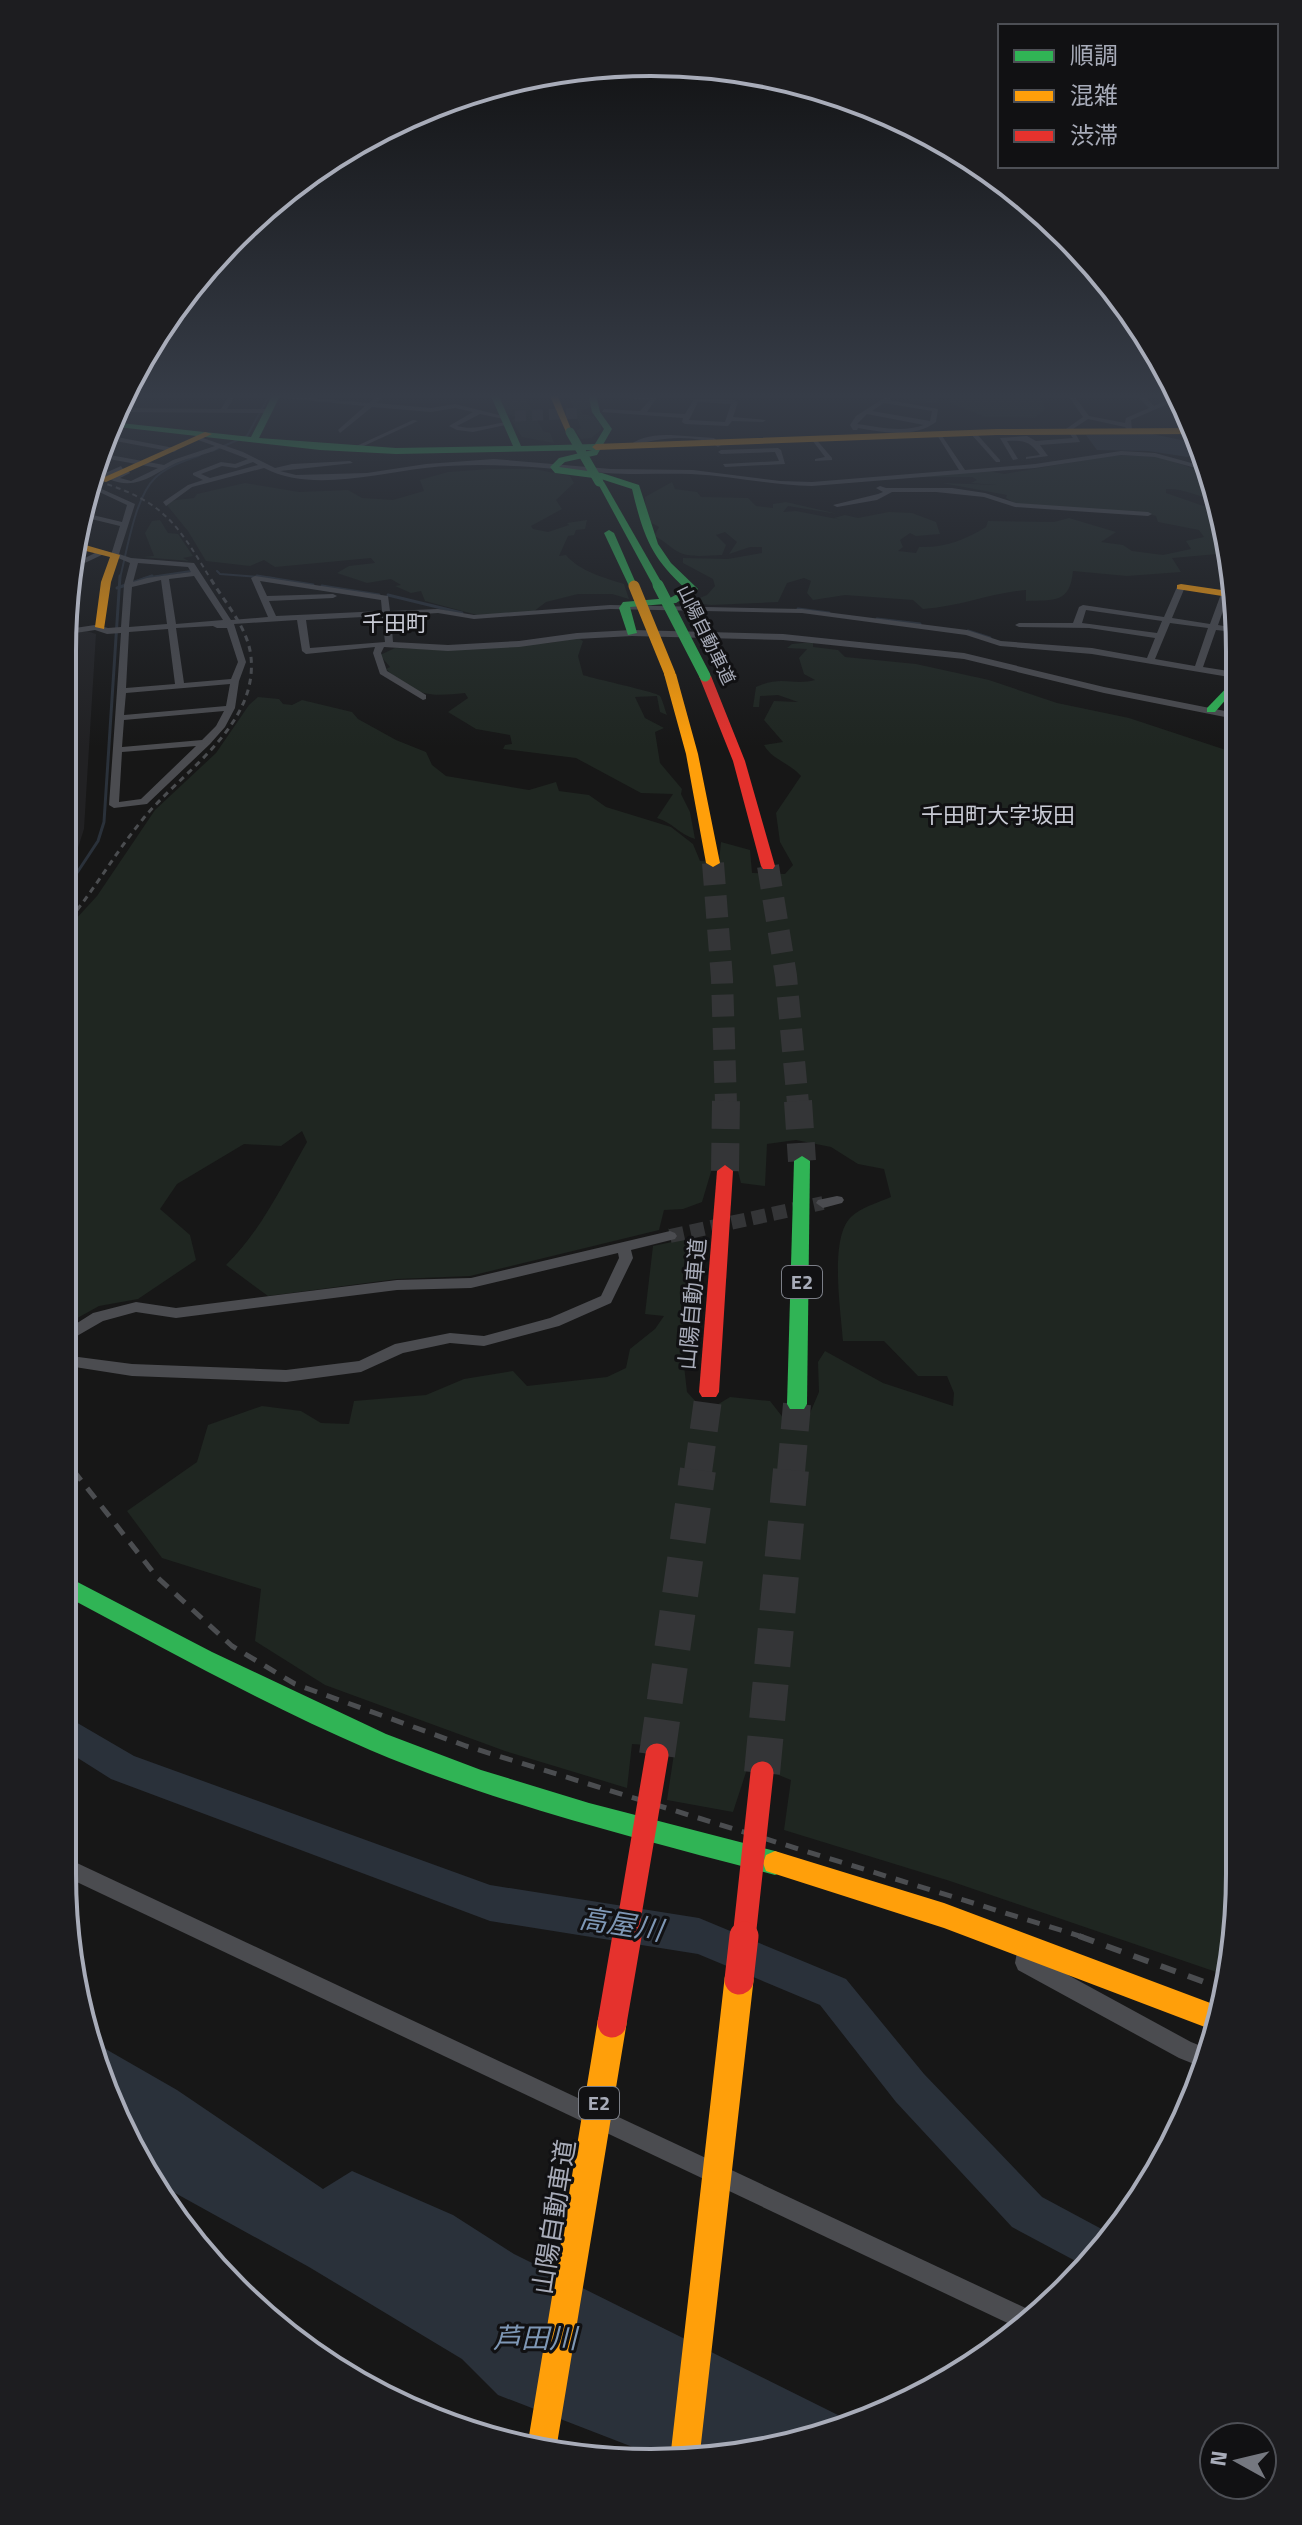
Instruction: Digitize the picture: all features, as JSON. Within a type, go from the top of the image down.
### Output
[{"type":"main road","name":"山陽自動車道","points":[[603,512],[670,674],[692,754],[713,863]]},
{"type":"main road","name":"山陽自動車道","points":[[610,512],[658,585],[705,676],[739,761],[768,866]]},
{"type":"main road","points":[[632,633],[624,608],[627,604],[678,600],[688,596],[693,589],[670,570],[651,547],[642,512]]},
{"type":"main road","points":[[86,548],[120,557],[106,582],[104,629]]},
{"type":"main road","points":[[1181,587],[1223,593]]},
{"type":"main road","points":[[1211,710],[1226,692]]},
{"type":"main road","name":"E2","points":[[797,1404],[802,1161]]},
{"type":"main road","name":"山陽自動車道","points":[[709,1392],[725,1171]]},
{"type":"main road","points":[[76,1590],[204,1659],[378,1742],[422,1759],[589,1814],[822,1875],[1025,1946],[1208,2015]]},
{"type":"main road","name":"山陽自動車道","points":[[543,2439],[657,1755]]},
{"type":"main road","points":[[686,2448],[762,1773]]},
{"type":"street","points":[[77,631],[104,629],[122,630],[230,625],[242,662],[230,708],[207,742],[144,802],[114,805],[122,691],[122,630],[128,584],[120,557],[127,512]]},
{"type":"street","points":[[1116,512],[1148,514]]},
{"type":"street","points":[[92,517],[124,525]]},
{"type":"street","points":[[83,565],[120,557],[191,565],[228,621]]},
{"type":"street","points":[[128,584],[198,573]]},
{"type":"street","points":[[165,578],[180,685]]},
{"type":"street","points":[[273,619],[255,578],[385,598],[388,613],[385,644],[377,653],[383,672],[423,697]]},
{"type":"street","points":[[1149,662],[1181,587]]},
{"type":"street","points":[[265,599],[356,593]]},
{"type":"street","points":[[1198,669],[1211,626],[1224,604]]},
{"type":"street","points":[[1077,625],[1083,607],[1225,628]]},
{"type":"street","points":[[172,627],[228,621],[438,611],[474,617],[624,608],[810,612],[967,633],[1020,646],[1066,647],[1226,674]]},
{"type":"street","points":[[513,615],[519,644]]},
{"type":"street","points":[[301,617],[306,651],[385,644],[448,648],[632,633],[747,635],[870,644],[949,654],[1143,699],[1226,714]]},
{"type":"street","points":[[1019,625],[1077,625],[1161,636]]},
{"type":"street","points":[[1010,667],[1020,646]]},
{"type":"street","points":[[122,691],[235,681]]},
{"type":"street","points":[[120,718],[230,708]]},
{"type":"street","points":[[118,750],[207,742]]},
{"type":"street","points":[[76,1331],[98,1317],[136,1307],[176,1313],[397,1285],[471,1283],[670,1236]]},
{"type":"street","points":[[76,1362],[132,1370],[286,1376],[361,1366],[400,1348],[450,1338],[484,1341],[554,1322],[606,1299],[626,1258],[623,1246]]},
{"type":"street","points":[[76,1872],[1018,2316]]},
{"type":"street","points":[[1025,1946],[1025,1963],[1196,2055]]},
{"type":"shaded area","points":[[172,512],[557,512],[531,526],[548,532],[569,525],[567,523],[587,520],[585,529],[576,530],[574,535],[568,536],[559,556],[566,555],[585,570],[624,584],[629,599],[612,594],[578,594],[546,602],[533,612],[477,615],[425,601],[421,591],[411,593],[395,586],[401,585],[391,579],[367,583],[337,573],[349,566],[375,563],[371,558],[275,567],[264,560],[250,566],[206,561]]},
{"type":"shaded area","points":[[646,512],[800,512],[842,520],[834,518],[845,515],[858,518],[889,512],[912,513],[936,522],[940,534],[916,536],[910,533],[900,540],[903,547],[898,551],[916,553],[919,547],[946,545],[970,536],[986,527],[988,521],[1054,522],[1069,518],[1116,532],[1101,542],[1123,545],[1132,551],[1163,555],[1191,549],[1186,541],[1204,537],[1199,530],[1158,522],[1156,516],[1128,512],[1208,512],[1217,554],[1172,558],[1181,572],[1127,576],[1073,571],[1068,589],[1053,600],[1026,601],[1026,590],[923,609],[913,600],[845,595],[813,600],[807,593],[811,581],[804,578],[787,583],[778,602],[711,605],[690,602],[707,595],[715,586],[713,579],[683,563],[683,558],[728,559],[762,553],[762,547],[750,547],[729,554],[737,542],[725,532],[716,535],[726,545],[722,555],[686,555],[654,536],[659,527],[646,520]]},
{"type":"shaded area","points":[[160,520],[168,533],[178,534],[193,556],[183,558],[189,561],[143,557],[154,556],[145,533],[152,521]]},
{"type":"shaded area","points":[[87,631],[96,634],[84,829],[76,853],[76,651],[76,633]]},
{"type":"shaded area","points":[[578,638],[583,641],[578,656],[583,675],[660,696],[667,715],[660,712],[657,696],[635,697],[645,718],[664,728],[655,732],[660,763],[682,789],[695,839],[657,818],[673,794],[641,793],[576,758],[503,749],[505,745],[512,744],[510,735],[476,729],[448,712],[468,698],[465,693],[441,695],[414,690],[386,669],[390,667],[380,655],[395,648],[445,650]]},
{"type":"shaded area","points":[[813,642],[813,647],[838,650],[845,657],[916,664],[989,680],[1057,703],[1129,718],[1226,750],[1226,1874],[1217,1972],[950,1881],[784,1830],[791,1780],[749,1763],[733,1812],[667,1800],[675,1747],[632,1744],[627,1788],[505,1751],[325,1685],[255,1641],[261,1589],[162,1558],[127,1511],[197,1462],[208,1425],[262,1406],[301,1411],[321,1423],[349,1424],[354,1401],[426,1395],[464,1379],[513,1371],[527,1386],[607,1377],[626,1368],[630,1349],[655,1329],[664,1316],[645,1314],[653,1246],[672,1242],[668,1228],[695,1248],[685,1292],[682,1348],[687,1392],[699,1405],[712,1408],[730,1397],[770,1401],[788,1424],[810,1413],[819,1392],[818,1362],[825,1351],[883,1383],[953,1406],[954,1393],[947,1376],[918,1376],[884,1341],[843,1341],[838,1258],[844,1227],[851,1217],[864,1208],[891,1197],[884,1169],[858,1164],[831,1147],[796,1140],[767,1144],[765,1186],[741,1183],[733,1152],[716,1155],[702,1202],[683,1209],[664,1210],[659,1230],[470,1276],[397,1279],[268,1296],[226,1265],[261,1222],[307,1142],[302,1131],[281,1146],[244,1144],[177,1184],[160,1209],[190,1235],[196,1260],[138,1299],[99,1306],[76,1319],[76,919],[97,896],[155,810],[216,753],[249,705],[258,697],[279,699],[283,704],[292,705],[302,700],[352,712],[358,719],[396,740],[426,752],[432,765],[446,776],[529,790],[556,782],[559,791],[589,795],[606,807],[671,827],[693,844],[700,861],[719,862],[721,842],[750,850],[752,873],[785,874],[793,865],[780,842],[776,813],[801,776],[764,745],[783,742],[764,720],[774,701],[798,702],[778,695],[760,696],[759,707],[753,707],[756,687],[780,681],[815,680],[804,674],[799,658],[807,649],[787,648],[792,644]]},
{"type":"water","name":"芦田川","points":[[104,2048],[177,2090],[323,2189],[352,2171],[453,2215],[514,2254],[841,2416],[763,2438],[726,2444],[637,2449],[498,2395],[462,2359],[309,2267],[172,2191],[135,2128]]},
{"type":"waterway","points":[[120,578],[137,512]]},
{"type":"waterway","points":[[148,577],[191,571]]},
{"type":"waterway","points":[[217,571],[220,574],[266,577]]},
{"type":"waterway","points":[[119,587],[120,576]]},
{"type":"waterway","points":[[148,577],[152,576]]},
{"type":"waterway","points":[[257,576],[266,577]]},
{"type":"waterway","points":[[119,587],[148,577]]},
{"type":"waterway","points":[[266,577],[274,578]]},
{"type":"waterway","points":[[266,577],[313,585]]},
{"type":"waterway","points":[[322,586],[379,595]]},
{"type":"waterway","points":[[76,874],[98,841],[104,822],[119,587]]},
{"type":"waterway","points":[[388,595],[462,613]]},
{"type":"waterway","points":[[798,609],[829,613]]},
{"type":"waterway","points":[[877,619],[920,624]]},
{"type":"waterway","points":[[968,631],[990,638]]},
{"type":"waterway","name":"高屋川","points":[[76,1738],[123,1768],[490,1903],[699,1936],[833,1992],[910,2088],[1027,2212],[1089,2246]]},
{"type":"tunnel","points":[[713,863],[722,979],[726,1102]]},
{"type":"tunnel","points":[[768,866],[786,976],[798,1103]]},
{"type":"tunnel","points":[[798,1101],[802,1161]]},
{"type":"tunnel","points":[[725,1171],[726,1102]]},
{"type":"tunnel","points":[[670,1236],[823,1203]]},
{"type":"tunnel","points":[[698,1472],[709,1392]]},
{"type":"tunnel","points":[[791,1472],[797,1404]]},
{"type":"tunnel","points":[[657,1755],[698,1470]]},
{"type":"tunnel","points":[[762,1773],[791,1470]]},
{"type":"railway","points":[[160,512],[186,540],[210,578]]},
{"type":"railway","points":[[76,911],[143,819],[214,747],[242,705],[250,682],[249,646],[240,625],[209,576]]},
{"type":"railway","points":[[76,1474],[157,1577],[232,1646],[295,1684],[466,1746],[1086,1938]]},
{"type":"railway","points":[[1079,1936],[1215,1986]]},
{"type":"traffic: fast","points":[[616,512],[658,585]]},
{"type":"traffic: fast","points":[[632,633],[624,608],[627,604],[672,601],[693,589],[659,555],[642,512]]},
{"type":"traffic: fast","points":[[609,533],[634,586]]},
{"type":"traffic: fast","points":[[658,585],[705,676]]},
{"type":"traffic: fast","points":[[1211,710],[1226,692]]},
{"type":"traffic: fast","points":[[797,1404],[802,1161]]},
{"type":"traffic: fast","points":[[76,1590],[204,1659],[378,1742],[481,1781],[589,1814],[775,1863]]},
{"type":"traffic: slow","points":[[86,548],[115,555],[106,582],[100,627]]},
{"type":"traffic: slow","points":[[634,586],[670,674]]},
{"type":"traffic: slow","points":[[1181,587],[1223,593]]},
{"type":"traffic: slow","points":[[670,674],[692,754],[713,863]]},
{"type":"traffic: slow","points":[[775,1863],[944,1915],[1208,2015]]},
{"type":"traffic: slow","points":[[686,2448],[739,1980]]},
{"type":"traffic: slow","points":[[543,2439],[612,2023]]},
{"type":"traffic: jam","points":[[705,676],[739,761],[768,866]]},
{"type":"traffic: jam","points":[[709,1392],[725,1171]]},
{"type":"traffic: jam","points":[[612,2023],[657,1755]]},
{"type":"traffic: jam","points":[[739,1980],[762,1773]]},
{"type":"district","name":"千田町","points":[[395,623]]},
{"type":"district","name":"千田町大字坂田","points":[[998,815]]}]
